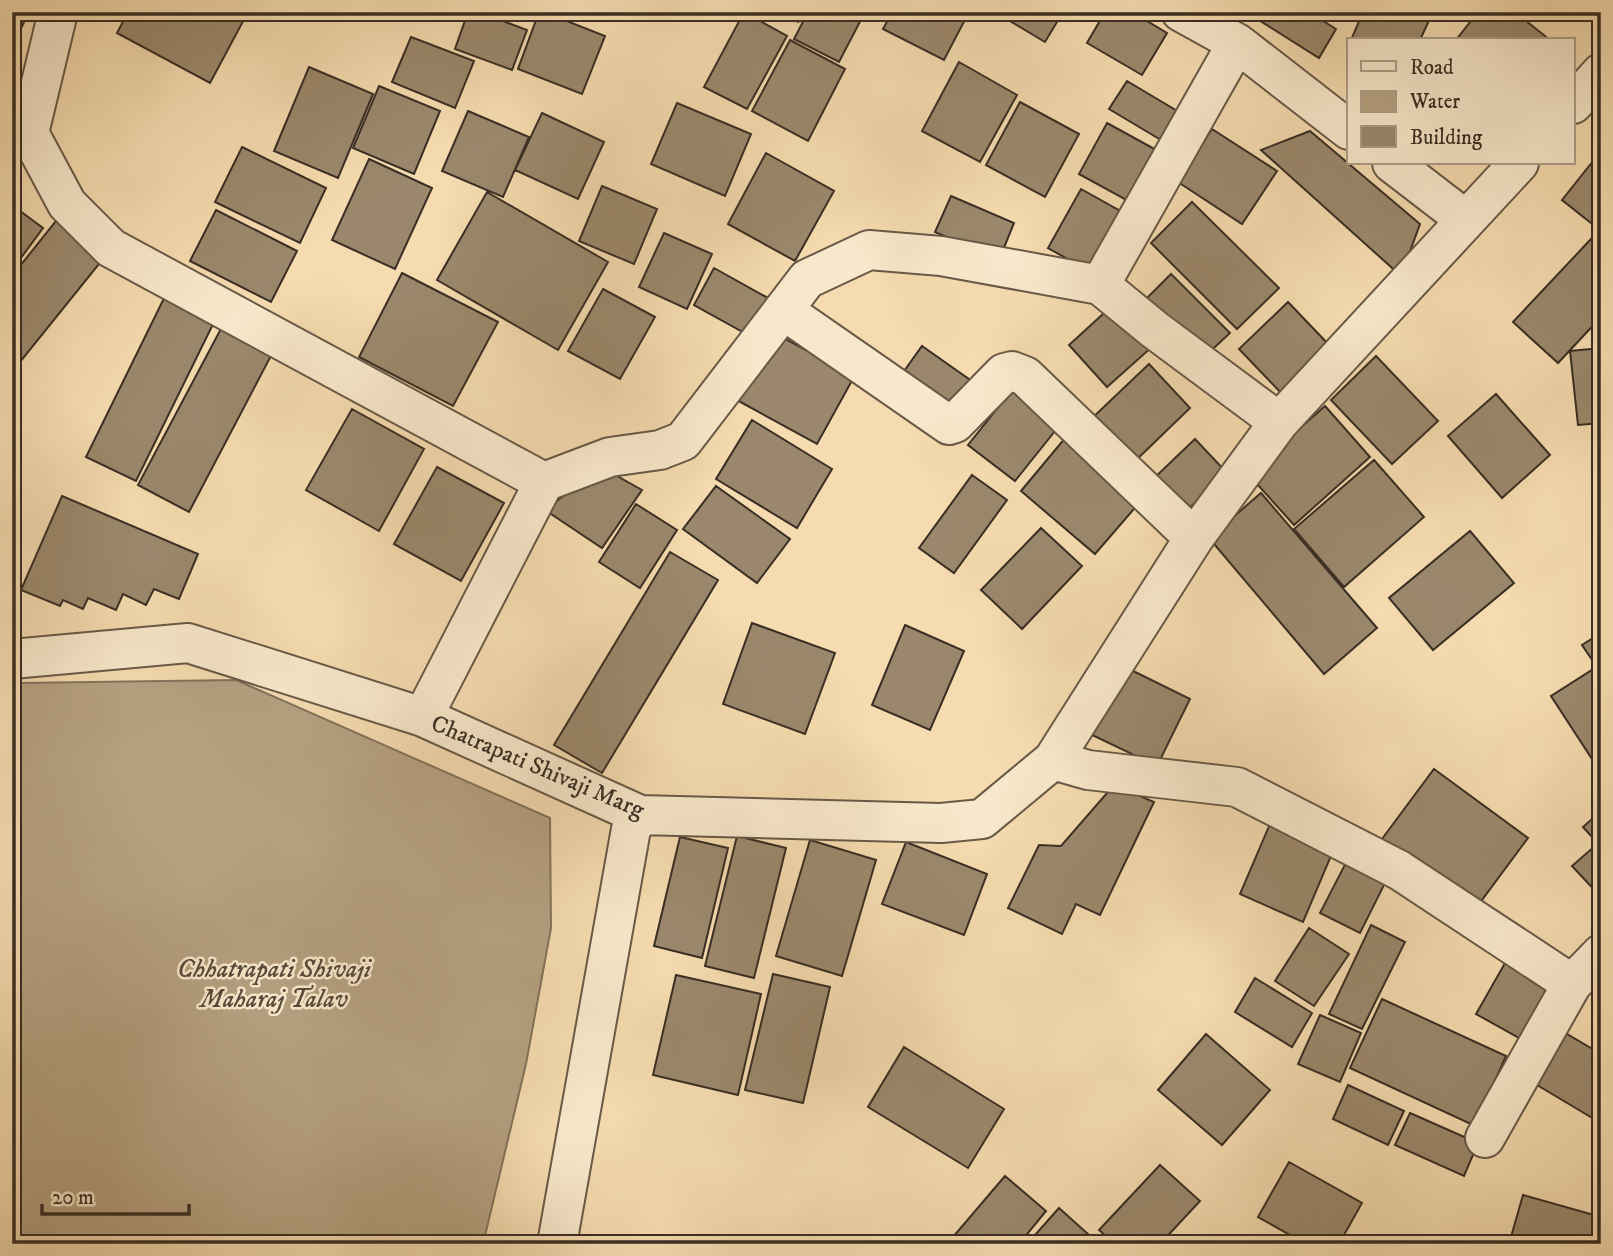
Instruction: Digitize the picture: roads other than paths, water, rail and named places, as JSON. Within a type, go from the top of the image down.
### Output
[{"type":"street","points":[[58,12],[20,134],[67,204],[111,248],[544,482]]},
{"type":"street","points":[[1181,12],[1237,44],[1347,128]]},
{"type":"street","points":[[1100,285],[1237,44]]},
{"type":"street","points":[[1574,103],[1601,73]]},
{"type":"street","points":[[1393,164],[1466,220]]},
{"type":"street","name":"Chatrapati Shivaji Marg","points":[[12,659],[188,643],[423,717],[640,815],[941,823],[982,819],[1054,760],[1194,538],[1279,422],[1518,164]]},
{"type":"street","points":[[423,717],[544,482],[610,457],[660,450],[683,441],[807,279],[869,250],[941,256],[1100,285],[1155,330],[1279,422]]},
{"type":"street","points":[[783,310],[949,425],[955,423],[1004,373],[1013,371],[1025,376],[1194,538]]},
{"type":"street","points":[[1054,760],[1088,770],[1237,787],[1399,870],[1572,984]]},
{"type":"street","points":[[557,1244],[631,829],[640,815]]},
{"type":"street","points":[[1485,1138],[1572,984],[1601,954]]},
{"type":"water","name":"Chhatrapati Shivaji Maharaj Talav","points":[[236,680],[550,818],[551,928],[526,1064],[483,1244],[12,1244],[12,687],[20,683]]}]
